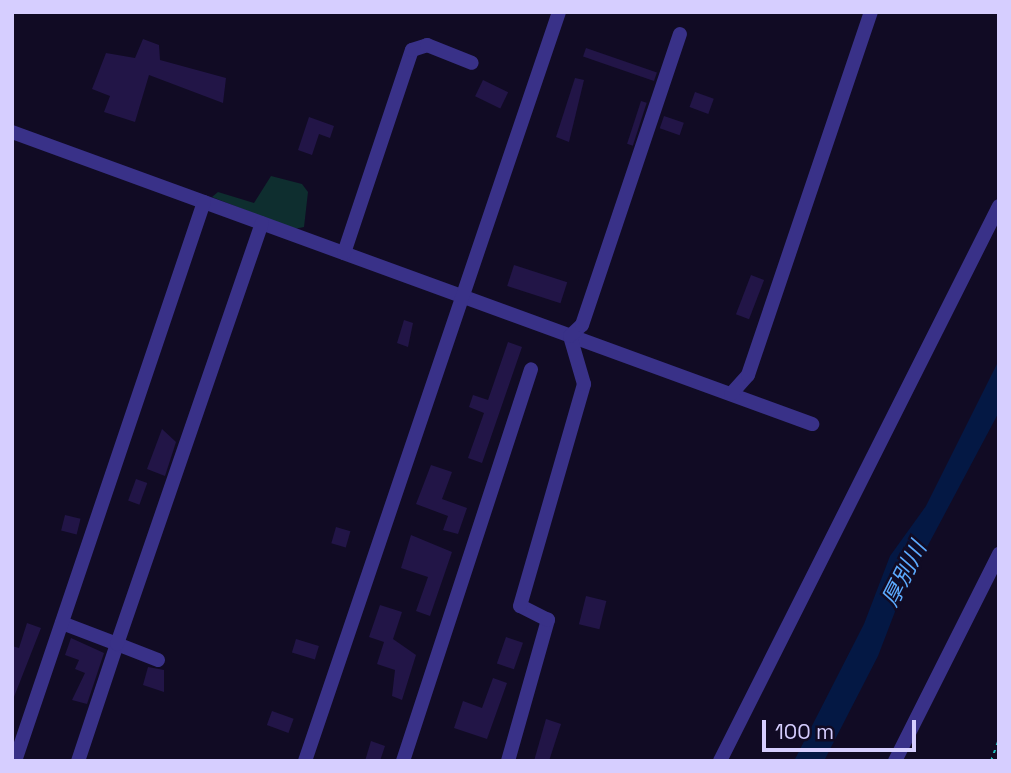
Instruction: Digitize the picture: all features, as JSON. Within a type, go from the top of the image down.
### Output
[{"type":"street","points":[[305,761],[460,295],[559,12]]},
{"type":"street","points":[[731,394],[748,375],[871,12]]},
{"type":"street","points":[[570,336],[582,326],[680,34]]},
{"type":"street","points":[[344,253],[412,50],[427,45],[472,63]]},
{"type":"street","points":[[12,132],[812,424]]},
{"type":"street","points":[[15,761],[204,202]]},
{"type":"street","points":[[720,761],[999,206]]},
{"type":"street","points":[[78,761],[262,223]]},
{"type":"street","points":[[508,761],[548,620],[520,606],[583,384],[570,336]]},
{"type":"street","points":[[403,761],[531,369]]},
{"type":"street","points":[[895,761],[999,554]]},
{"type":"street","points":[[62,624],[158,660]]},
{"type":"path","points":[[991,761],[999,739]]},
{"type":"green space","points":[[271,176],[302,184],[308,192],[304,227],[294,229],[212,197],[218,192],[254,203]]},
{"type":"water","name":"厚別川","points":[[999,360],[999,412],[901,596],[878,656],[824,761],[794,761],[864,624],[890,556],[926,506]]},
{"type":"building","points":[[143,39],[159,45],[160,60],[226,78],[223,103],[149,75],[135,122],[104,112],[110,96],[92,89],[106,53],[135,58]]},
{"type":"building","points":[[586,48],[657,72],[654,81],[583,57]]},
{"type":"building","points":[[575,78],[584,80],[569,142],[556,137]]},
{"type":"building","points":[[483,80],[508,92],[500,108],[475,96]]},
{"type":"building","points":[[695,92],[714,99],[708,114],[690,107]]},
{"type":"building","points":[[641,101],[647,103],[633,146],[627,144]]},
{"type":"building","points":[[664,116],[684,123],[680,135],[660,128]]},
{"type":"building","points":[[309,117],[334,126],[330,138],[319,134],[312,155],[298,150]]},
{"type":"building","points":[[514,265],[567,282],[560,303],[507,286]]},
{"type":"building","points":[[751,275],[764,280],[749,319],[736,314]]},
{"type":"building","points":[[404,320],[413,323],[408,347],[397,343]]},
{"type":"building","points":[[508,342],[522,347],[482,463],[468,458],[484,413],[469,407],[473,395],[488,400]]},
{"type":"building","points":[[162,429],[176,442],[165,476],[147,469]]},
{"type":"building","points":[[431,465],[452,472],[442,499],[467,508],[458,534],[443,530],[448,516],[416,504]]},
{"type":"building","points":[[136,479],[147,483],[139,505],[128,501]]},
{"type":"building","points":[[65,515],[81,519],[77,534],[61,531]]},
{"type":"building","points":[[336,527],[350,531],[346,547],[331,543]]},
{"type":"building","points":[[411,535],[452,552],[430,616],[416,611],[428,577],[401,568]]},
{"type":"building","points":[[586,596],[606,601],[599,629],[579,624]]},
{"type":"building","points":[[380,605],[402,612],[393,639],[416,655],[402,700],[392,696],[395,670],[377,664],[384,642],[369,637]]},
{"type":"building","points":[[27,623],[41,628],[12,702],[12,646],[19,648]]},
{"type":"building","points":[[506,637],[523,643],[514,669],[497,663]]},
{"type":"building","points":[[71,638],[104,653],[87,704],[72,700],[85,673],[75,669],[79,660],[65,655]]},
{"type":"building","points":[[296,639],[319,646],[315,659],[292,652]]},
{"type":"building","points":[[148,667],[164,670],[164,692],[143,685]]},
{"type":"building","points":[[493,678],[507,683],[487,739],[454,728],[463,701],[482,708]]},
{"type":"building","points":[[272,711],[294,719],[288,733],[267,725]]},
{"type":"building","points":[[546,719],[561,724],[549,761],[534,761]]},
{"type":"building","points":[[371,741],[385,746],[380,761],[365,761]]}]
